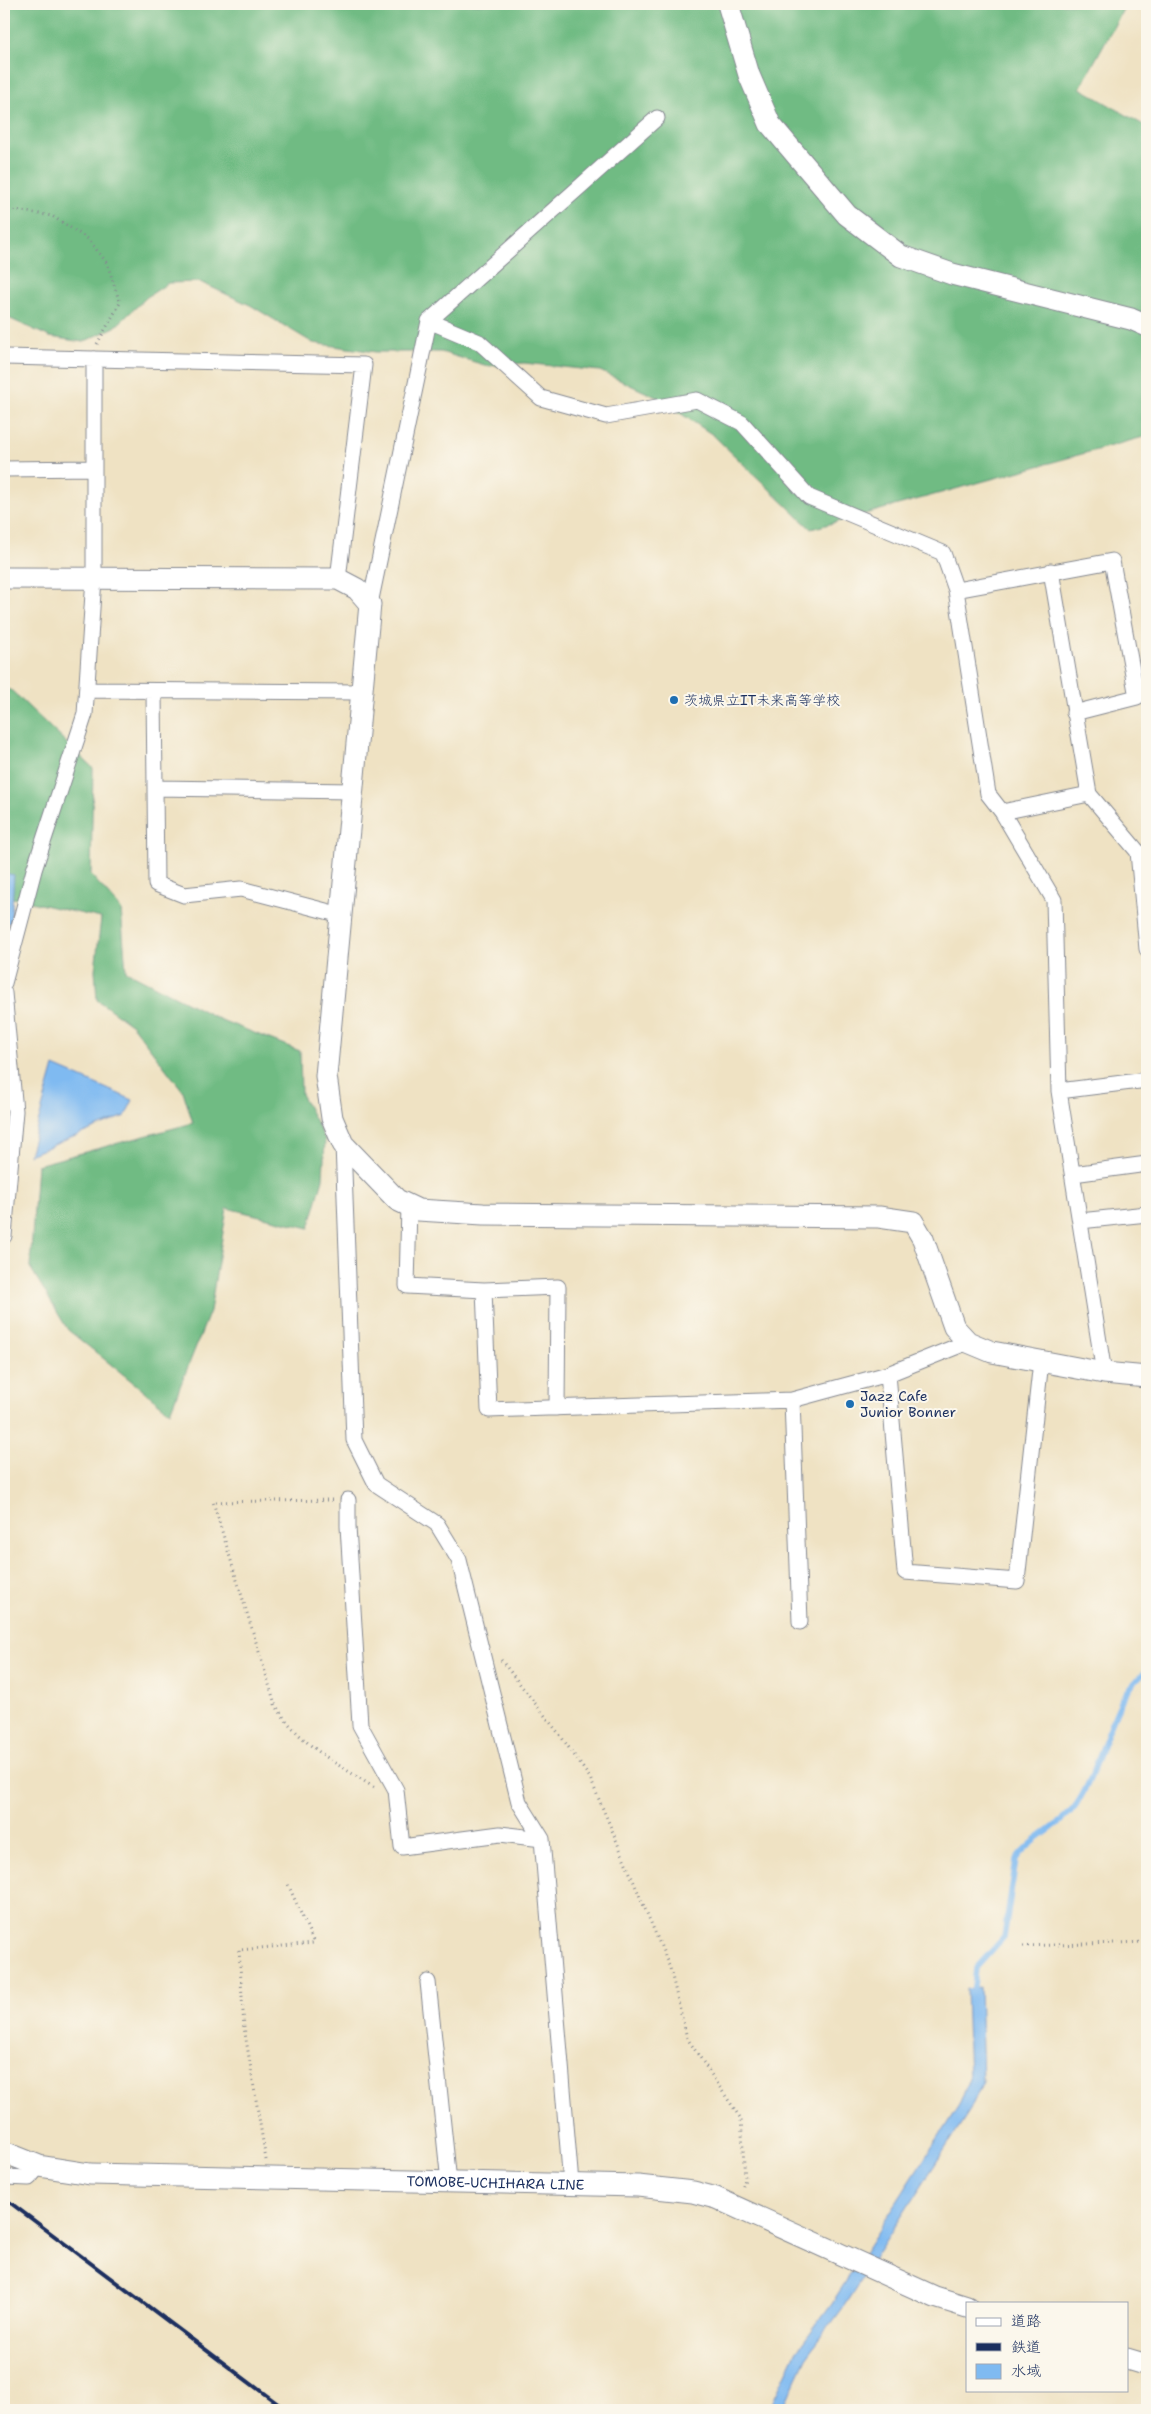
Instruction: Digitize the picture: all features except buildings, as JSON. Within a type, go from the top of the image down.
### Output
[{"type":"street","points":[[728,4],[749,75],[770,124],[798,159],[855,221],[901,256],[952,274],[1132,319],[1147,326]]},
{"type":"street","points":[[571,2184],[542,1839],[519,1802],[458,1560],[437,1524],[376,1484],[354,1440],[343,1144],[332,1118],[326,1076],[370,604],[429,322],[657,118]]},
{"type":"street","points":[[429,322],[479,342],[540,398],[606,416],[697,400],[742,423],[809,497],[943,553],[956,590],[988,794],[1002,812],[1054,900],[1060,1091],[1104,1373]]},
{"type":"street","points":[[4,357],[364,365],[338,579]]},
{"type":"street","points":[[4,983],[34,870],[86,714],[94,578],[94,359]]},
{"type":"street","points":[[4,469],[94,468]]},
{"type":"street","points":[[956,590],[1051,571],[1112,562],[1137,697],[1074,713]]},
{"type":"street","points":[[1051,571],[1089,794],[1138,852],[1147,949]]},
{"type":"street","points":[[4,578],[338,579],[357,589],[370,604]]},
{"type":"street","points":[[87,690],[362,692]]},
{"type":"street","points":[[154,691],[156,884],[184,895],[241,889],[341,915]]},
{"type":"street","points":[[155,788],[353,791]]},
{"type":"street","points":[[1002,812],[1089,794]]},
{"type":"street","points":[[4,993],[15,1111],[4,1236]]},
{"type":"street","points":[[1060,1091],[1147,1080]]},
{"type":"street","points":[[343,1144],[397,1200],[418,1210],[482,1214],[879,1217],[913,1222],[923,1238],[954,1327],[968,1342],[992,1352],[1104,1373],[1147,1377]]},
{"type":"street","points":[[1073,1174],[1147,1164]]},
{"type":"street","points":[[409,1206],[407,1286],[484,1290],[558,1287],[557,1408]]},
{"type":"street","points":[[1080,1221],[1147,1214]]},
{"type":"street","points":[[484,1290],[489,1410],[792,1400],[888,1374],[968,1342]]},
{"type":"street","points":[[888,1374],[905,1572],[1016,1581],[1041,1361]]},
{"type":"street","points":[[792,1400],[800,1622]]},
{"type":"street","points":[[348,1500],[360,1725],[396,1790],[402,1847],[500,1834],[542,1839]]},
{"type":"street","points":[[428,1982],[449,2182]]},
{"type":"street","name":"TOMOBE-UCHIHARA LINE","points":[[4,2152],[38,2166],[90,2174],[571,2184],[674,2189],[693,2192],[735,2205],[935,2297],[966,2308]]},
{"type":"street","points":[[4,2176],[29,2178],[38,2166]]},
{"type":"street","points":[[1128,2358],[1147,2365]]},
{"type":"path","points":[[4,208],[52,216],[88,239],[108,263],[120,303],[97,341],[94,359]]},
{"type":"path","points":[[348,1500],[279,1499],[213,1502],[275,1704],[285,1721],[302,1740],[385,1794],[397,1798]]},
{"type":"path","points":[[499,1658],[560,1735],[590,1778],[670,1968],[687,2038],[741,2119],[745,2179],[735,2205]]},
{"type":"path","points":[[270,2178],[244,2026],[239,1950],[314,1943],[287,1882]]},
{"type":"path","points":[[1023,1946],[1147,1942]]},
{"type":"green space","points":[[4,4],[1126,4],[1080,88],[1147,127],[1147,436],[811,529],[713,435],[656,397],[600,371],[524,363],[488,366],[441,352],[376,352],[313,343],[250,305],[200,282],[168,283],[147,297],[115,327],[83,342],[50,337],[4,316]]},
{"type":"green space","points":[[4,689],[11,690],[93,768],[91,875],[121,909],[126,971],[221,1020],[300,1051],[301,1094],[325,1139],[323,1179],[309,1228],[227,1208],[210,1311],[170,1412],[68,1330],[30,1267],[37,1165],[193,1123],[183,1091],[132,1025],[97,1000],[95,970],[101,918],[4,896]]},
{"type":"water","points":[[4,873],[14,875],[11,922],[4,925]]},
{"type":"water","points":[[54,1066],[133,1100],[125,1116],[29,1155]]},
{"type":"water","points":[[980,1987],[983,2081],[970,2110],[842,2309],[806,2358],[782,2410],[769,2410],[796,2352],[832,2303],[959,2105],[969,2079],[966,1989]]},
{"type":"waterway","points":[[973,1995],[976,1968],[1004,1937],[1016,1860],[1030,1845],[1064,1818],[1078,1802],[1090,1779],[1121,1701],[1147,1670]]},
{"type":"railway","points":[[4,2198],[286,2410]]},
{"type":"place","name":"茨城県立IT未来高等学校","points":[[674,700]]},
{"type":"place","name":"Jazz Cafe Junior Bonner","points":[[850,1404]]}]
